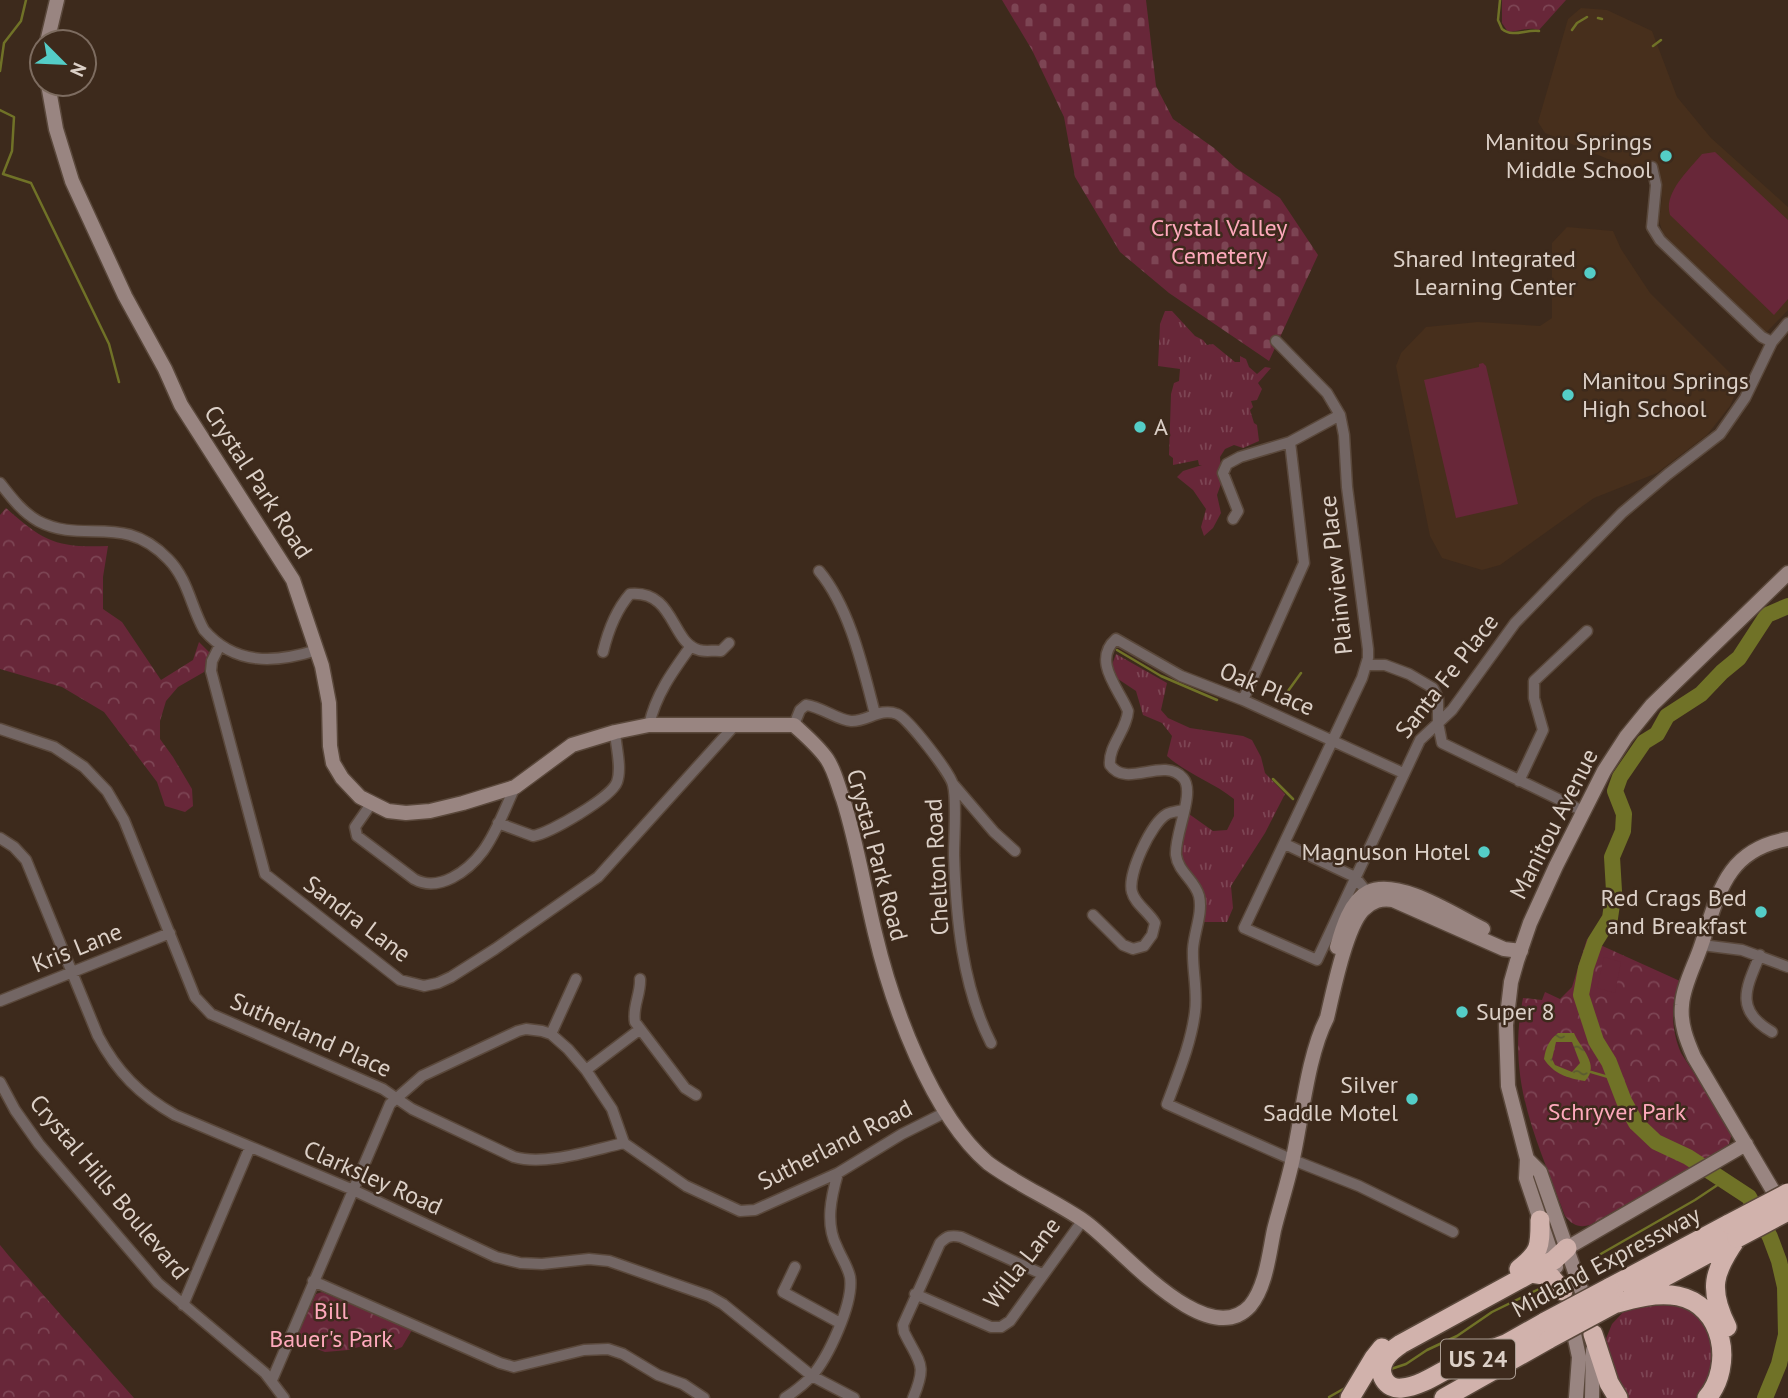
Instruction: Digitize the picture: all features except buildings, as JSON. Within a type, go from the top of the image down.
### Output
[{"type":"highway","name":"Midland Expressway","points":[[1444,1398],[1547,1331],[1733,1231],[1788,1193]]},
{"type":"highway","name":"Midland Expressway","points":[[1733,1231],[1788,1211]]},
{"type":"highway","points":[[1350,1398],[1374,1358],[1395,1336],[1525,1271],[1540,1246],[1547,1218]]},
{"type":"highway","points":[[1720,1398],[1729,1381],[1733,1353],[1728,1329],[1716,1301],[1715,1279],[1733,1231]]},
{"type":"highway","points":[[1508,1343],[1459,1363],[1418,1385],[1397,1388],[1389,1386],[1383,1378],[1384,1360],[1401,1344],[1557,1253]]},
{"type":"highway","points":[[1525,1271],[1570,1284]]},
{"type":"highway","points":[[1611,1296],[1670,1295],[1690,1300],[1706,1312],[1716,1329],[1723,1357],[1720,1377],[1707,1398]]},
{"type":"highway","name":"Midland Expressway","points":[[1413,1398],[1508,1343],[1547,1331]]},
{"type":"highway","points":[[1593,1334],[1609,1383],[1618,1398]]},
{"type":"street","points":[[50,28],[57,0]]},
{"type":"street","name":"Crystal Park Road","points":[[50,98],[56,129],[72,181],[125,296],[166,369],[181,405],[293,580],[317,650],[329,703],[333,763],[350,788],[371,804],[398,813],[430,811],[515,787],[572,745],[615,732],[649,725],[794,725],[826,758],[834,774],[854,835],[874,932],[891,995],[944,1112],[974,1151],[988,1163],[1083,1220],[1183,1305],[1206,1315],[1227,1318],[1242,1312],[1259,1290],[1293,1160],[1322,1027],[1349,937],[1370,897]]},
{"type":"street","points":[[1651,167],[1656,185],[1652,226],[1660,240],[1762,337],[1772,342]]},
{"type":"street","name":"Santa Fe Place","points":[[1317,960],[1420,740],[1452,710],[1503,637],[1585,551],[1659,482],[1720,434],[1745,398],[1772,342],[1788,323]]},
{"type":"street","name":"Plainview Place","points":[[1276,341],[1327,393],[1340,415],[1368,643],[1367,665],[1244,928],[1317,960]]},
{"type":"street","points":[[1233,519],[1237,511],[1223,473],[1227,464],[1240,457],[1290,442],[1340,415]]},
{"type":"street","points":[[1243,700],[1304,563],[1290,442]]},
{"type":"street","points":[[0,483],[15,502],[38,521],[70,531],[116,531],[139,538],[158,550],[176,568],[188,590],[198,620],[211,638],[236,655],[264,660],[287,659],[317,650]]},
{"type":"street","points":[[819,571],[835,592],[862,666],[875,714]]},
{"type":"street","name":"Manitou Avenue","points":[[1592,1398],[1593,1334],[1588,1309],[1570,1284],[1547,1218],[1526,1178],[1527,1159],[1508,1086],[1506,1054],[1509,999],[1521,951],[1541,897],[1614,755],[1646,712],[1788,573]]},
{"type":"street","points":[[603,652],[622,603],[630,594],[640,593],[663,606],[691,646],[699,650],[721,651],[729,643]]},
{"type":"street","points":[[1519,781],[1544,730],[1534,698],[1534,681],[1587,631]]},
{"type":"street","name":"Oak Place","points":[[1183,810],[1189,793],[1188,785],[1180,775],[1161,770],[1120,774],[1110,765],[1109,759],[1124,729],[1128,711],[1108,675],[1109,649],[1116,639],[1181,676],[1243,700],[1403,773]]},
{"type":"street","name":"Sandra Lane","points":[[220,645],[212,661],[211,671],[265,874],[400,979],[424,986],[451,977],[598,877],[735,725]]},
{"type":"street","points":[[649,725],[661,690],[691,646]]},
{"type":"street","points":[[1367,665],[1385,665],[1430,684],[1438,698],[1438,723],[1442,743],[1583,811]]},
{"type":"street","name":"Chelton Road","points":[[794,725],[800,710],[806,705],[850,721],[875,714],[893,713],[904,718],[953,784],[955,882],[960,935],[980,1023],[990,1043]]},
{"type":"street","name":"Sutherland Place","points":[[0,729],[54,747],[83,767],[107,791],[124,820],[195,997],[211,1014],[383,1088],[412,1110],[522,1159],[545,1160],[624,1143]]},
{"type":"street","points":[[498,823],[533,836],[538,835],[562,826],[611,790],[618,775],[615,732]]},
{"type":"street","points":[[953,784],[993,832],[1015,851]]},
{"type":"street","points":[[371,804],[355,827],[357,836],[414,879],[431,885],[445,882],[477,858],[487,845],[515,787]]},
{"type":"street","points":[[1093,915],[1123,945],[1133,949],[1144,946],[1152,935],[1155,923],[1132,892],[1132,876],[1156,825],[1167,814],[1183,810],[1176,854],[1180,867],[1200,898],[1193,947],[1196,1010],[1186,1052],[1167,1104],[1359,1186],[1453,1232]]},
{"type":"street","name":"Clarksley Road","points":[[0,838],[14,846],[26,860],[109,1057],[139,1092],[167,1111],[351,1189],[496,1257],[520,1263],[542,1264],[589,1259],[609,1261],[709,1296],[723,1304],[812,1376],[854,1398]]},
{"type":"street","points":[[1788,839],[1758,849],[1739,863],[1723,880],[1682,1004],[1684,1034],[1694,1057],[1788,1217]]},
{"type":"street","points":[[1285,844],[1355,877],[1370,897],[1400,902],[1504,949],[1521,951]]},
{"type":"street","name":"Kris Lane","points":[[0,1001],[170,933]]},
{"type":"street","points":[[1702,945],[1742,950],[1788,967]]},
{"type":"street","points":[[1760,955],[1745,995],[1749,1012],[1772,1032]]},
{"type":"street","points":[[551,1034],[576,979]]},
{"type":"street","points":[[640,979],[641,990],[634,1017],[639,1030],[685,1088],[696,1095]]},
{"type":"street","points":[[272,1380],[384,1114],[390,1104],[422,1076],[518,1031],[534,1030],[551,1034],[586,1070],[612,1109],[624,1143]]},
{"type":"street","points":[[586,1070],[639,1030]]},
{"type":"street","name":"Crystal Hills Boulevard","points":[[0,1082],[15,1110],[39,1144],[158,1283],[272,1380],[284,1398]]},
{"type":"street","name":"Sutherland Road","points":[[624,1143],[685,1186],[740,1211],[755,1210],[838,1173],[944,1112]]},
{"type":"street","points":[[1557,1253],[1746,1144]]},
{"type":"street","points":[[183,1305],[250,1147]]},
{"type":"street","points":[[785,1398],[812,1376],[825,1356],[840,1323],[850,1289],[849,1272],[836,1247],[831,1228],[831,1202],[838,1173]]},
{"type":"street","points":[[1547,1218],[1570,1234],[1581,1235],[1598,1229]]},
{"type":"street","name":"Willa Lane","points":[[915,1294],[991,1327],[1001,1327],[1010,1321],[1083,1220]]},
{"type":"street","points":[[1570,1284],[1585,1241],[1598,1229]]},
{"type":"street","points":[[913,1398],[922,1369],[903,1325],[940,1243],[950,1236],[961,1237],[1042,1274]]},
{"type":"street","points":[[795,1267],[783,1292],[840,1323]]},
{"type":"street","points":[[313,1281],[499,1363],[514,1367],[584,1350],[608,1349],[623,1354],[658,1375],[683,1384],[704,1398]]},
{"type":"street","name":"Manitou Avenue","points":[[1570,1284],[1579,1357],[1576,1398]]},
{"type":"shaded area","name":"Manitou Springs Middle School","points":[[1581,8],[1607,10],[1652,31],[1677,97],[1711,138],[1788,207],[1788,310],[1762,337],[1664,236],[1659,221],[1662,197],[1644,174],[1545,133],[1538,122],[1568,19]]},
{"type":"shaded area","name":"Manitou Springs High School","points":[[1567,227],[1613,231],[1621,249],[1650,293],[1740,383],[1730,406],[1707,435],[1657,473],[1594,498],[1500,565],[1482,570],[1442,558],[1430,536],[1396,366],[1401,353],[1426,327],[1478,322],[1540,326],[1552,318],[1552,243]]},
{"type":"green space","name":"Crystal Valley Cemetery","points":[[1002,0],[1146,0],[1156,86],[1173,119],[1280,198],[1318,255],[1269,361],[1169,293],[1120,252],[1075,177],[1064,117],[1032,50]]},
{"type":"green space","points":[[1502,0],[1566,0],[1539,30],[1508,32],[1502,23]]},
{"type":"green space","points":[[1715,152],[1788,220],[1788,299],[1774,315],[1670,215],[1670,198],[1679,182],[1702,154]]},
{"type":"green space","points":[[1165,311],[1172,311],[1195,336],[1207,345],[1213,344],[1235,362],[1240,362],[1240,356],[1246,359],[1249,367],[1257,374],[1265,367],[1271,368],[1258,383],[1262,389],[1257,400],[1251,401],[1253,407],[1250,410],[1257,425],[1259,441],[1243,448],[1234,445],[1225,449],[1220,457],[1222,481],[1217,495],[1221,513],[1213,528],[1204,536],[1201,527],[1206,509],[1193,490],[1177,477],[1183,471],[1202,465],[1199,465],[1198,460],[1173,465],[1173,458],[1169,455],[1171,394],[1174,383],[1179,381],[1180,369],[1158,366],[1160,324]]},
{"type":"green space","points":[[1479,364],[1486,366],[1518,504],[1456,518],[1424,380],[1479,367]]},
{"type":"green space","points":[[6,508],[31,529],[52,540],[76,546],[108,546],[103,577],[103,609],[122,622],[161,680],[193,660],[199,642],[210,653],[204,672],[178,687],[166,701],[160,721],[160,739],[192,789],[193,806],[185,812],[165,806],[157,782],[104,712],[62,687],[0,669],[0,515]]},
{"type":"green space","points":[[1116,654],[1167,683],[1161,710],[1168,718],[1190,728],[1243,736],[1252,740],[1261,757],[1265,773],[1285,794],[1265,833],[1231,886],[1233,908],[1227,922],[1203,922],[1183,863],[1181,846],[1189,814],[1213,831],[1227,830],[1234,816],[1234,799],[1167,756],[1172,736],[1162,723],[1143,715],[1136,691],[1112,675]]},
{"type":"green space","name":"Schryver Park","points":[[1587,939],[1680,981],[1673,1007],[1674,1026],[1681,1053],[1732,1133],[1729,1144],[1721,1150],[1590,1225],[1579,1226],[1565,1216],[1535,1136],[1521,1084],[1518,1057],[1523,998],[1542,1000],[1545,992],[1560,999],[1572,987]]},
{"type":"green space","points":[[1604,957],[1621,962],[1615,993],[1597,988]]},
{"type":"green space","points":[[0,1245],[9,1256],[134,1398],[0,1398]]},
{"type":"green space","name":"Bill Bauer's Park","points":[[322,1292],[412,1330],[402,1347],[395,1350],[377,1342],[348,1350],[325,1352],[295,1341],[316,1294]]},
{"type":"green space","points":[[1683,1300],[1712,1326],[1718,1365],[1699,1398],[1625,1398],[1604,1359],[1605,1341],[1612,1324],[1626,1309]]},
{"type":"water","points":[[1558,1033],[1574,1033],[1590,1063],[1591,1069],[1585,1081],[1562,1074],[1544,1059],[1548,1044]],"holes":[[[1556,1042],[1572,1042],[1580,1063],[1572,1072],[1555,1065],[1552,1059]]]},
{"type":"waterway","points":[[0,71],[4,43],[21,21],[26,0]]},
{"type":"waterway","points":[[1500,0],[1498,20],[1502,29],[1511,33],[1539,31]]},
{"type":"waterway","points":[[1572,30],[1587,17]]},
{"type":"waterway","points":[[1598,18],[1602,19]]},
{"type":"waterway","points":[[1653,46],[1661,40]]},
{"type":"waterway","points":[[0,110],[14,117],[12,151],[3,174],[31,183],[109,344],[119,382]]},
{"type":"waterway","points":[[1765,1398],[1779,1364],[1786,1335],[1785,1287],[1770,1237],[1749,1197],[1688,1157],[1656,1142],[1636,1123],[1609,1062],[1596,1041],[1581,995],[1595,942],[1610,918],[1614,891],[1612,857],[1623,831],[1624,814],[1615,791],[1620,777],[1644,742],[1657,734],[1667,716],[1701,694],[1739,658],[1767,615],[1788,606]]},
{"type":"waterway","points":[[1117,650],[1161,676],[1217,700]]},
{"type":"waterway","points":[[1288,691],[1301,673]]},
{"type":"waterway","points":[[1273,779],[1293,799]]},
{"type":"waterway","points":[[1591,1072],[1615,1079]]},
{"type":"waterway","points":[[1592,1259],[1719,1184],[1728,1183]]},
{"type":"waterway","points":[[1391,1369],[1406,1364],[1427,1350],[1457,1336],[1492,1312],[1543,1287]]},
{"type":"waterway","points":[[1329,1397],[1345,1388]]},
{"type":"place","name":"Manitou Springs Middle School","points":[[1666,156]]},
{"type":"place","name":"Shared Integrated Learning Center","points":[[1590,273]]},
{"type":"place","name":"Manitou Springs High School","points":[[1568,395]]},
{"type":"place","name":"A","points":[[1140,427]]},
{"type":"place","name":"Magnuson Hotel","points":[[1484,852]]},
{"type":"place","name":"Red Crags Bed and Breakfast","points":[[1761,912]]},
{"type":"place","name":"Super 8","points":[[1462,1012]]},
{"type":"place","name":"Silver Saddle Motel","points":[[1412,1099]]}]
